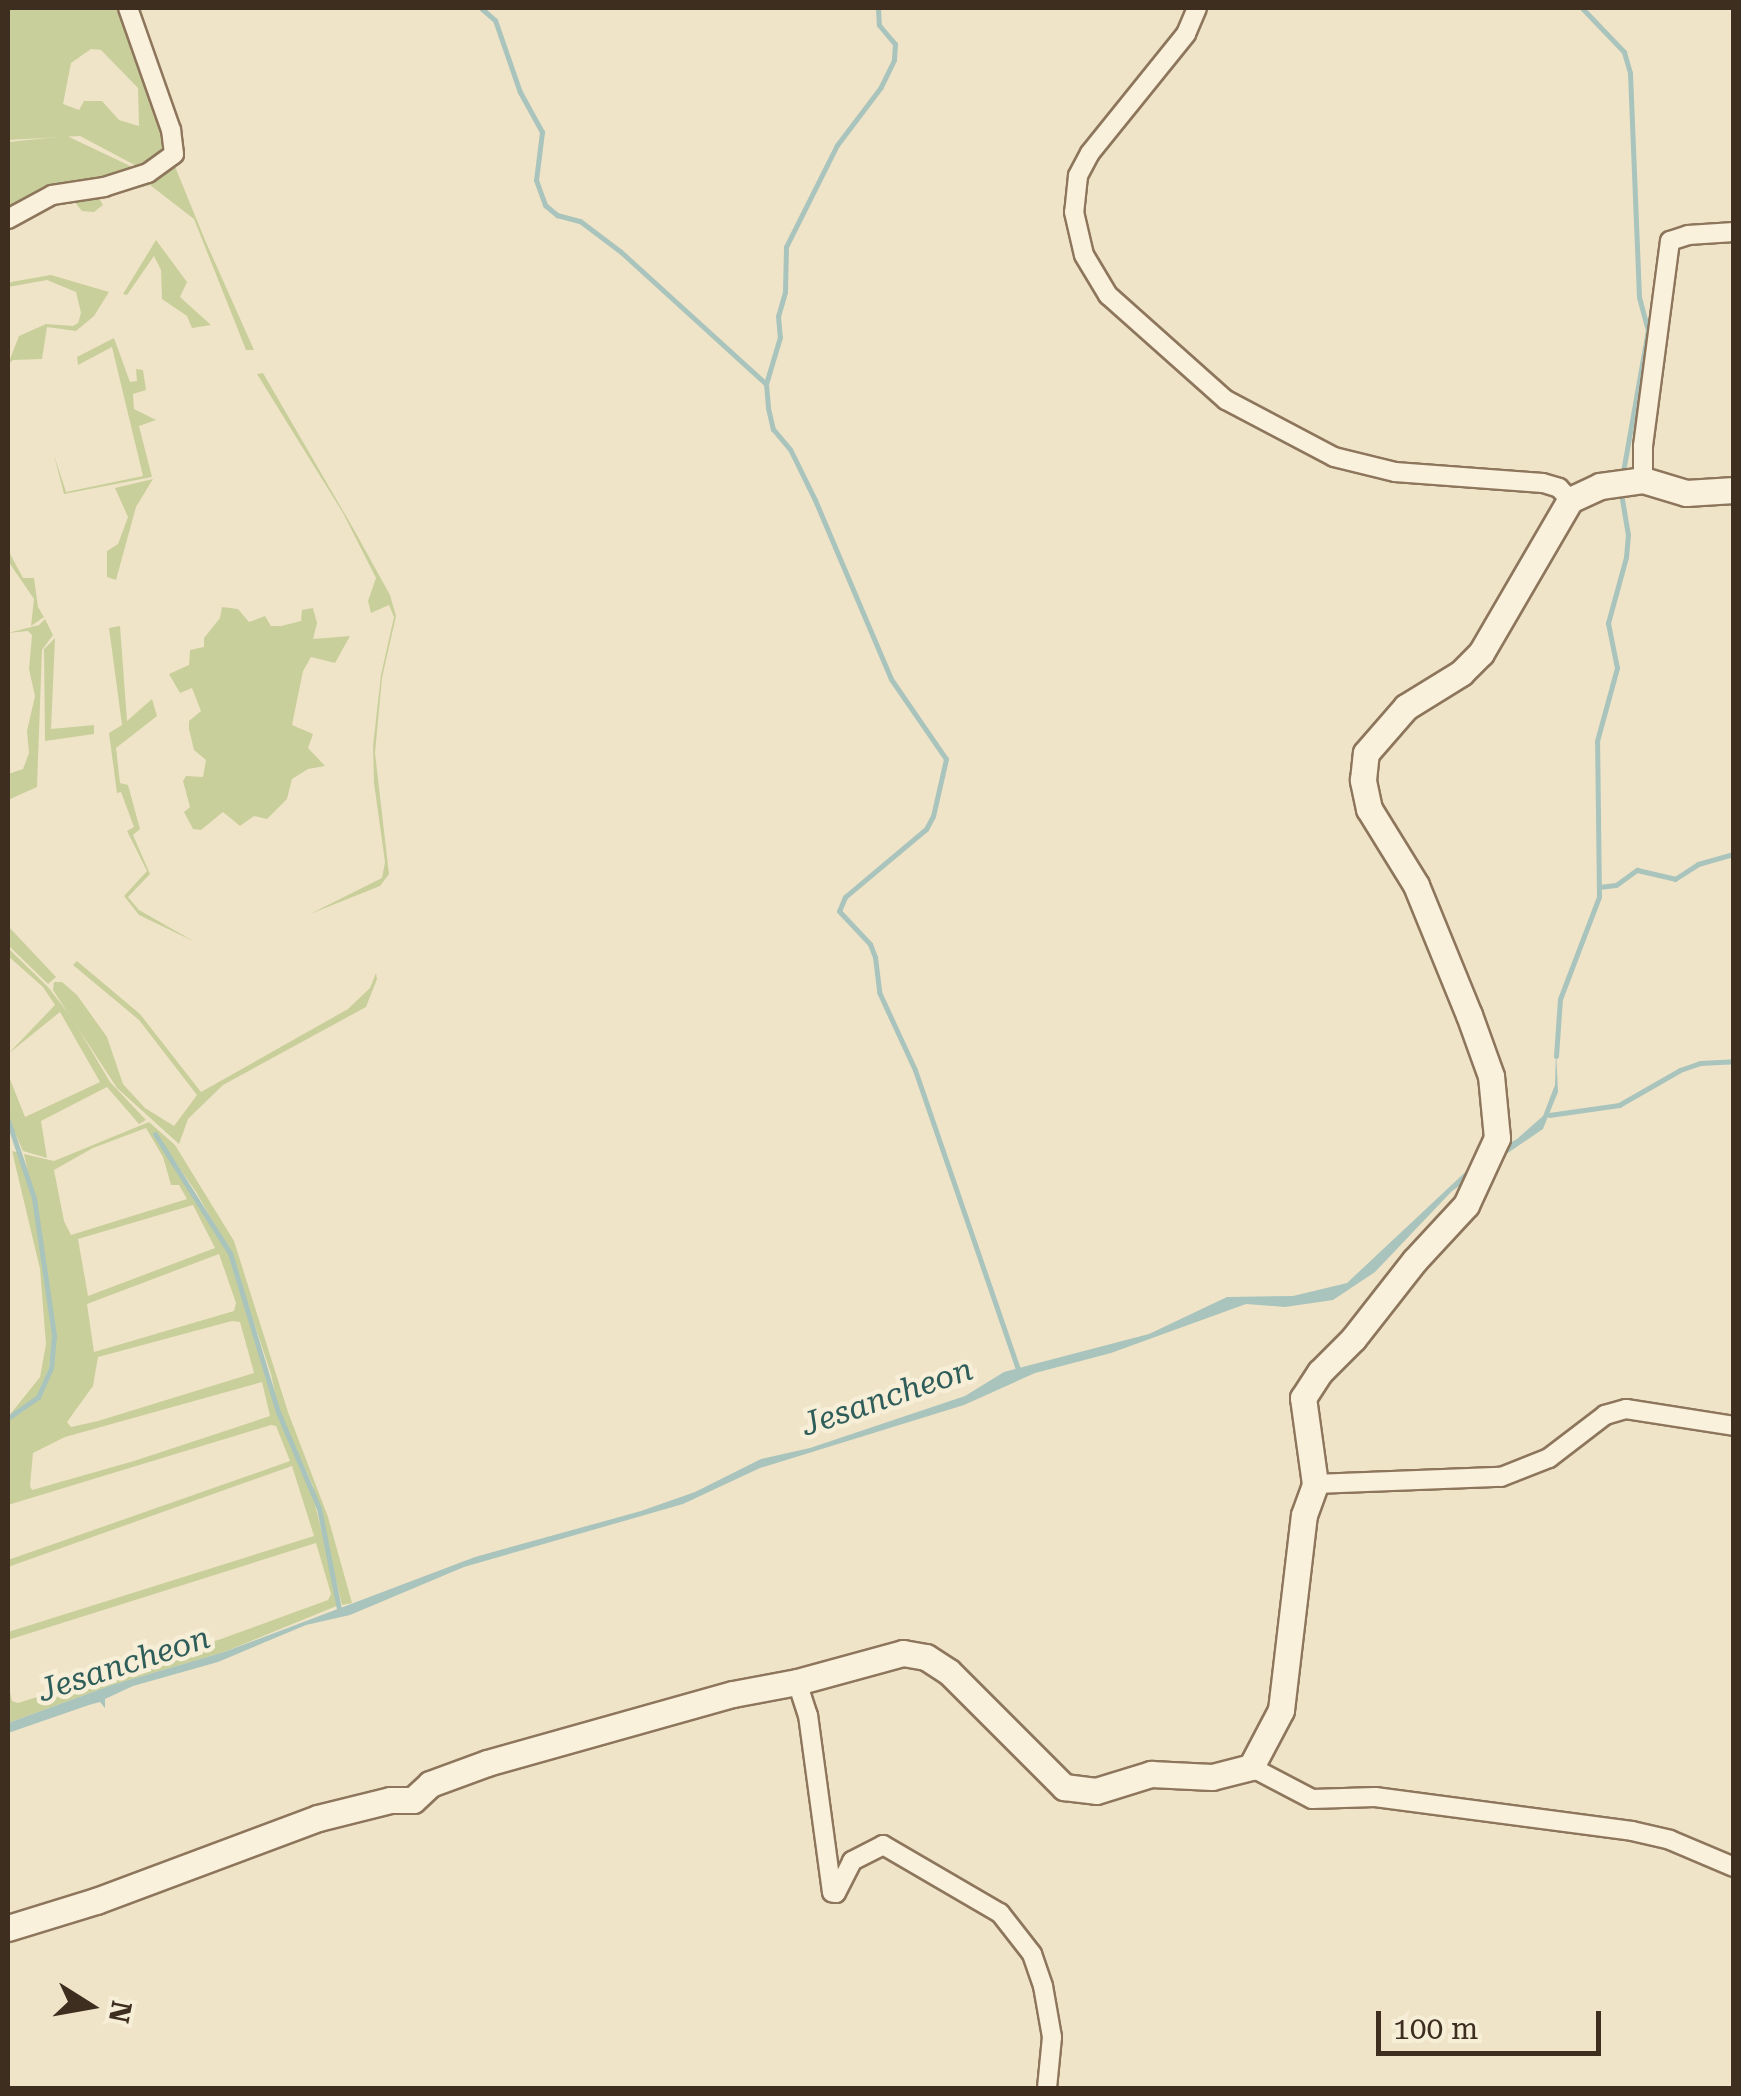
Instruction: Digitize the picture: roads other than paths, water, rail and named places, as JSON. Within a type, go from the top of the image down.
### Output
[{"type":"street","points":[[8,219],[52,195],[104,187],[148,173],[174,154],[171,130],[128,8]]},
{"type":"street","points":[[1196,8],[1186,34],[1090,153],[1078,176],[1074,212],[1084,255],[1108,296],[1226,400],[1334,457],[1395,472],[1543,483],[1560,488],[1570,500]]},
{"type":"street","points":[[1643,480],[1643,446],[1670,241],[1688,235],[1734,232]]},
{"type":"street","points":[[1251,1767],[1281,1710],[1304,1515],[1314,1484],[1303,1398],[1309,1385],[1466,1205],[1496,1138],[1491,1076],[1416,885],[1369,809],[1364,780],[1366,753],[1406,707],[1461,672],[1481,653],[1570,500],[1600,486],[1643,480],[1686,494],[1734,490]]},
{"type":"street","points":[[1314,1484],[1500,1477],[1548,1458],[1606,1415],[1626,1408],[1734,1426]]},
{"type":"street","points":[[8,1928],[96,1901],[287,1828],[390,1800],[413,1800],[430,1784],[487,1763],[886,1656],[926,1657],[949,1672],[1064,1788],[1096,1790],[1151,1774],[1212,1776],[1251,1767],[1312,1800],[1375,1796],[1632,1831],[1670,1840],[1734,1866]]},
{"type":"street","points":[[797,1682],[808,1715],[832,1892],[836,1893],[852,1861],[883,1845],[1000,1913],[1032,1954],[1043,1986],[1052,2037],[1047,2088]]},
{"type":"water","points":[[1556,1051],[1558,1092],[1543,1129],[1452,1191],[1375,1272],[1333,1300],[1285,1307],[1246,1304],[1111,1353],[1035,1373],[964,1405],[760,1468],[683,1504],[464,1567],[350,1615],[306,1625],[218,1662],[133,1686],[105,1699],[105,1708],[100,1702],[8,1733],[8,1723],[112,1685],[224,1652],[475,1557],[641,1511],[695,1492],[761,1459],[810,1448],[965,1396],[1004,1372],[1149,1334],[1227,1297],[1293,1296],[1347,1283],[1475,1163],[1517,1139],[1543,1116],[1555,1085]]},
{"type":"waterway","points":[[481,8],[495,20],[520,92],[542,132],[536,180],[545,205],[557,215],[580,221],[621,252],[766,384]]},
{"type":"waterway","points":[[878,8],[879,25],[895,44],[894,60],[881,87],[837,145],[786,247],[785,292],[778,316],[780,337],[766,384],[768,408],[773,429],[790,449],[815,500],[891,679],[946,759],[933,816],[926,829],[845,897],[839,911],[870,944],[879,992],[915,1070],[1019,1372]]},
{"type":"waterway","points":[[1582,8],[1624,52],[1630,73],[1639,297],[1648,330],[1623,472]]},
{"type":"waterway","points":[[1556,1056],[1560,999],[1599,897],[1597,741],[1617,668],[1608,623],[1626,557],[1628,535],[1621,493]]},
{"type":"waterway","points":[[1599,887],[1616,885],[1637,870],[1675,879],[1698,864],[1734,854]]},
{"type":"waterway","name":"Jesancheon","points":[[1549,1115],[1619,1105],[1680,1070],[1700,1063],[1734,1061]]},
{"type":"waterway","points":[[8,1120],[34,1198],[54,1335],[51,1368],[38,1397],[8,1418]]},
{"type":"waterway","points":[[155,1134],[230,1253],[278,1412],[319,1508],[339,1609]]}]
